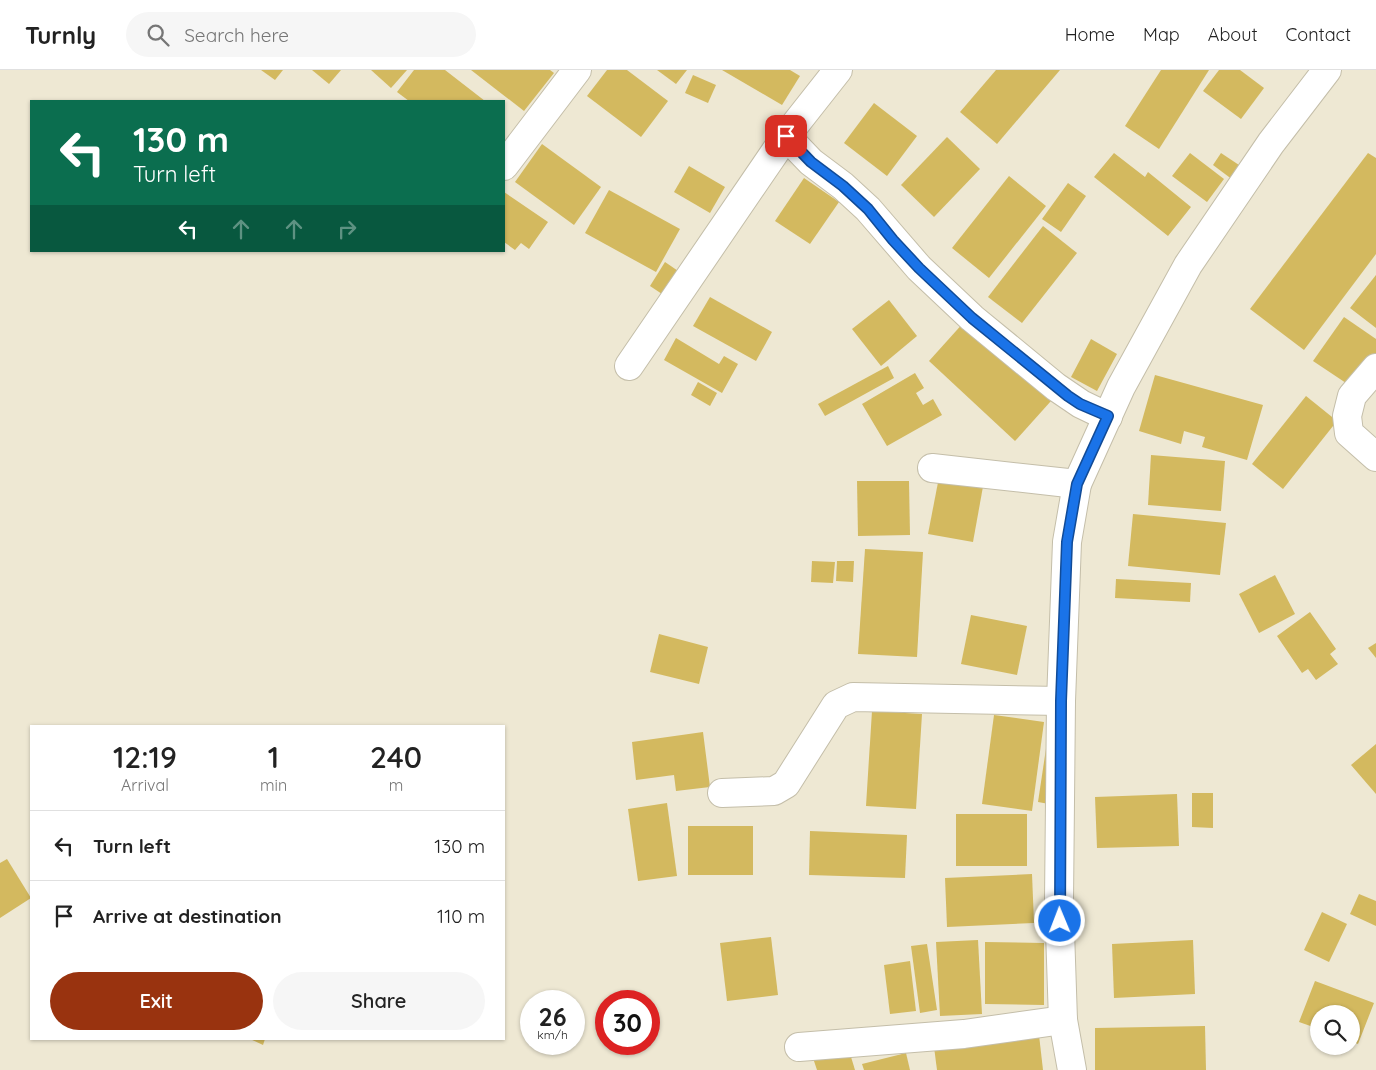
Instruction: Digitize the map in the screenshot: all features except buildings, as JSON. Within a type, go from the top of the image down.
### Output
[{"type":"street","points":[[505,165],[577,70]]},
{"type":"street","points":[[629,366],[786,136],[838,70]]},
{"type":"street","points":[[1072,1070],[1063,1020],[1059,901],[1061,701],[1067,542],[1077,484],[1121,387],[1188,265],[1271,143],[1327,70]]},
{"type":"street","points":[[786,136],[811,162],[843,186],[868,209],[919,268],[972,318],[1064,393],[1080,404],[1108,416]]},
{"type":"street","points":[[1376,368],[1352,396],[1347,416],[1348,433],[1376,457]]},
{"type":"street","points":[[932,468],[1077,484]]},
{"type":"street","points":[[722,793],[774,791],[786,784],[836,705],[853,697],[1061,701]]},
{"type":"street","points":[[799,1047],[964,1034],[1063,1020]]},
{"type":"route","points":[[786,136],[811,162],[843,186],[868,209],[919,268],[972,318],[1068,396],[1080,404],[1108,416],[1077,484],[1067,542],[1061,701],[1060,921]]}]
